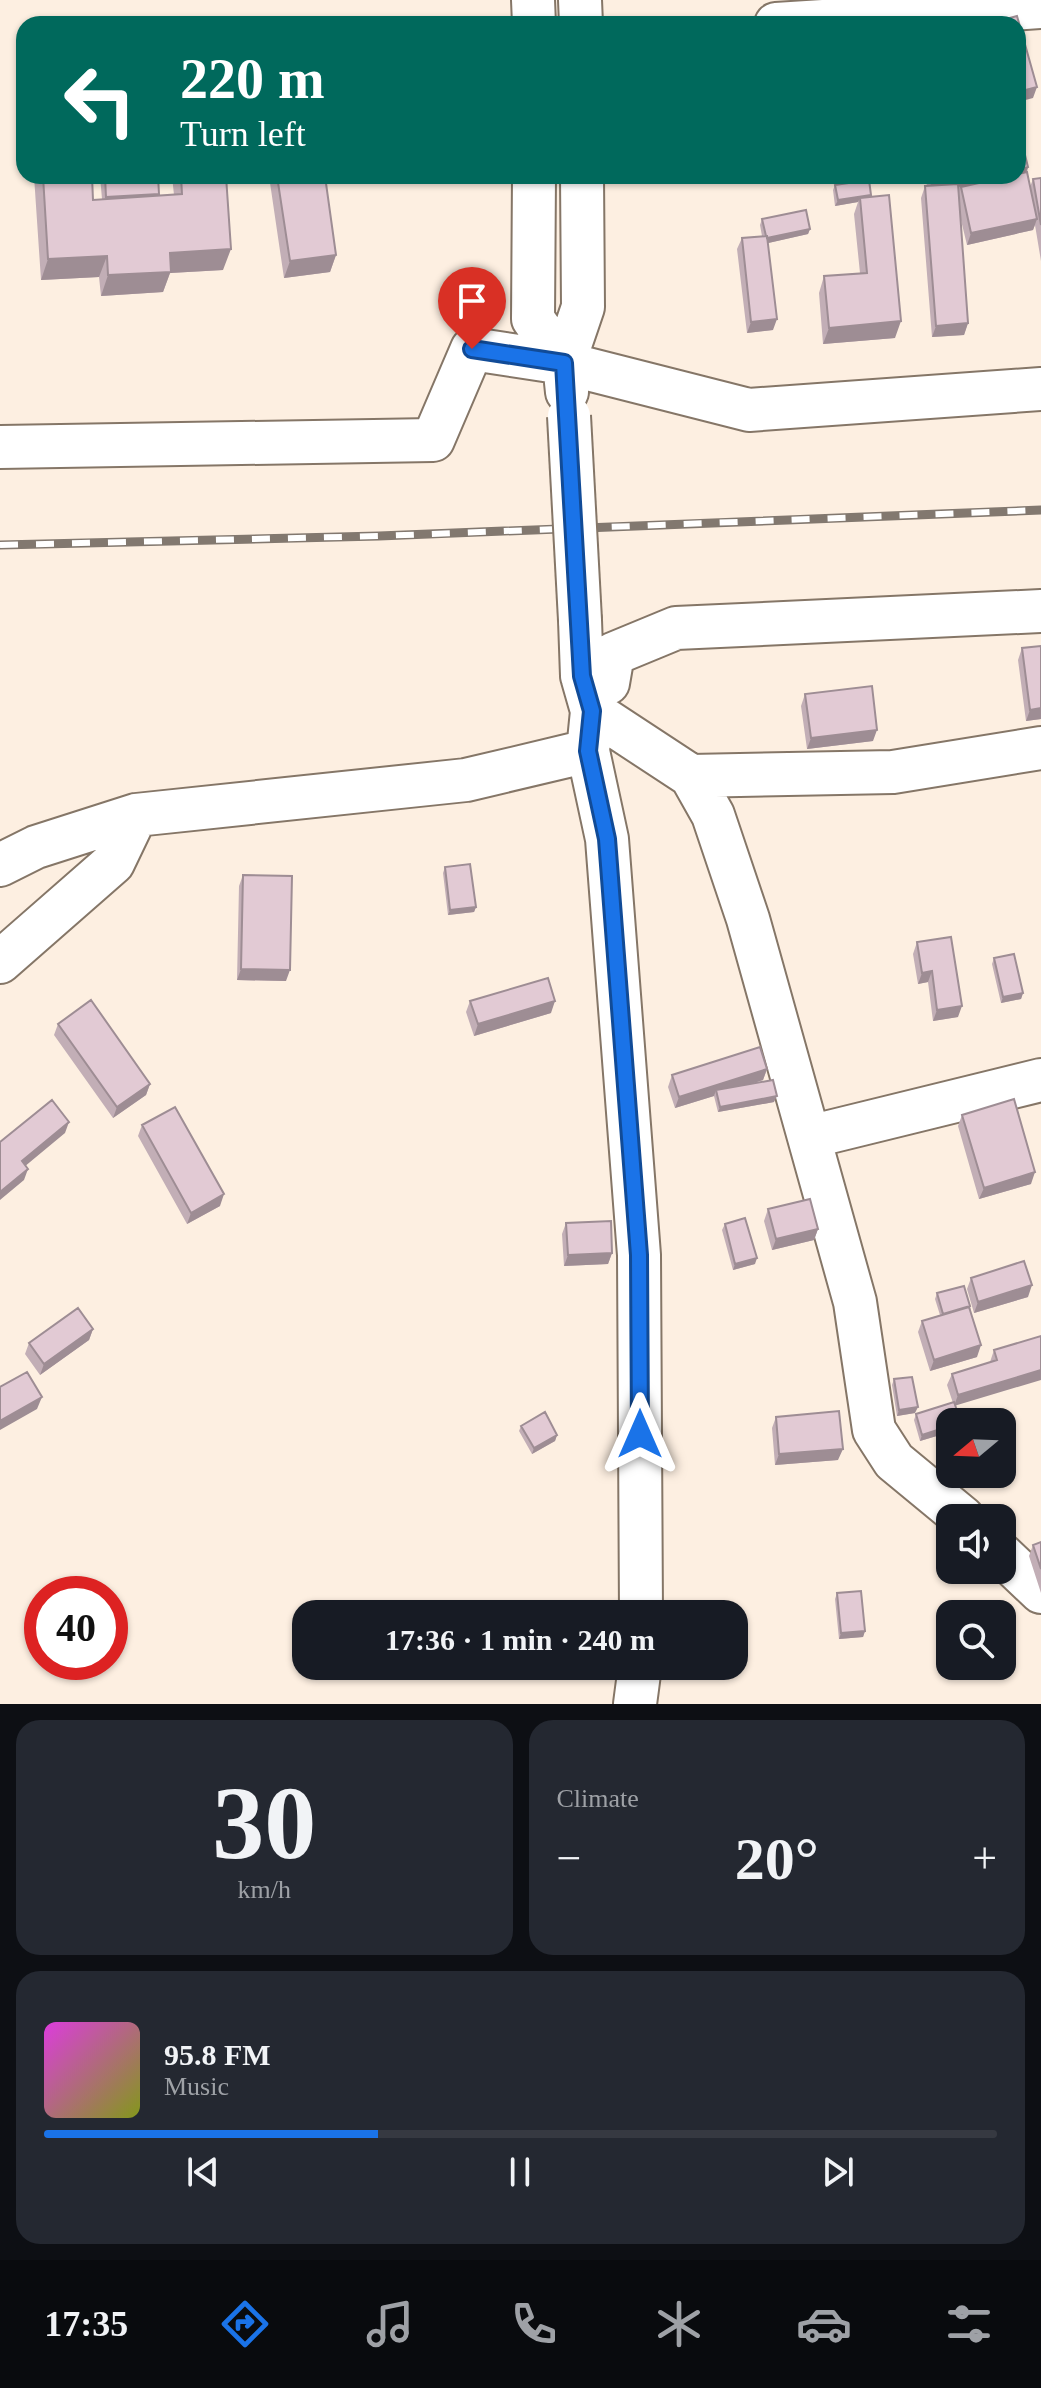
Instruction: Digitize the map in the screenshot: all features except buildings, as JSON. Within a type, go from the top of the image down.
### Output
[{"type":"street","points":[[901,16],[1041,7]]},
{"type":"street","points":[[534,184],[533,319],[564,363]]},
{"type":"street","points":[[582,184],[583,307],[564,363],[587,712],[607,839],[639,1255],[641,1600]]},
{"type":"street","points":[[0,447],[433,440],[472,349],[564,363],[749,410],[1041,389]]},
{"type":"street","points":[[0,865],[36,847],[136,815],[466,780],[587,712],[608,683],[613,654],[676,628],[1041,611]]},
{"type":"street","points":[[587,712],[691,776],[713,815],[748,919],[855,1302],[874,1430],[894,1461],[946,1504]]},
{"type":"street","points":[[691,776],[893,772],[1041,748]]},
{"type":"street","points":[[0,962],[113,863],[136,815]]},
{"type":"street","points":[[809,1137],[1041,1080]]},
{"type":"street","points":[[1016,1568],[1041,1592]]},
{"type":"street","points":[[635,1704],[638,1680]]},
{"type":"railway","points":[[0,545],[379,536],[1041,510]]},
{"type":"route","points":[[472,349],[564,363],[582,676],[592,711],[588,751],[607,839],[639,1255],[640,1434]]}]
